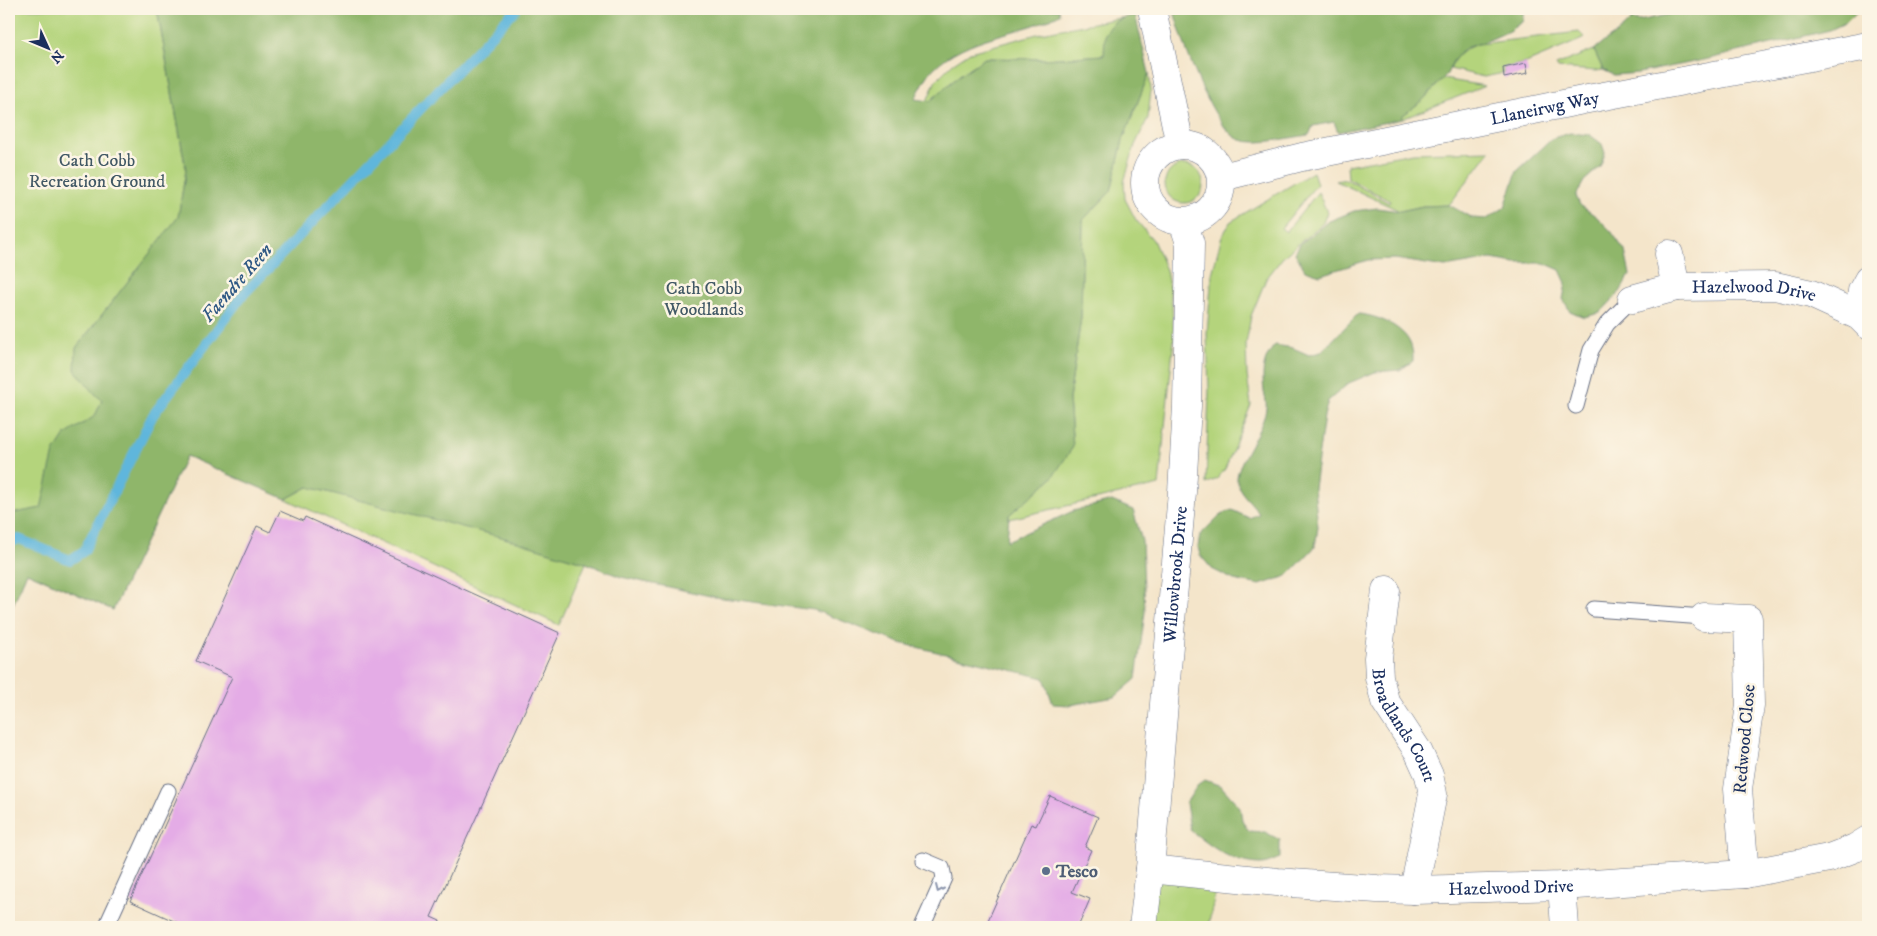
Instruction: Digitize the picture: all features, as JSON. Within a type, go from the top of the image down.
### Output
[{"type":"street","points":[[1152,9],[1180,145]]},
{"type":"street","name":"Llaneirwg Way","points":[[1222,177],[1302,157],[1579,100],[1868,46]]},
{"type":"street","points":[[1180,145],[1198,147],[1208,153],[1216,162],[1222,177],[1221,192],[1214,206],[1200,218],[1183,222],[1170,220],[1155,210],[1147,198],[1144,185],[1147,168],[1155,156],[1171,146],[1180,145]]},
{"type":"street","name":"Willowbrook Drive","points":[[1143,927],[1150,869],[1182,492],[1187,406],[1190,243],[1183,222]]},
{"type":"street","points":[[1669,254],[1676,287]]},
{"type":"street","points":[[1864,321],[1862,291],[1868,280]]},
{"type":"street","name":"Hazelwood Drive","points":[[1632,299],[1676,287],[1775,286],[1811,294],[1864,321]]},
{"type":"street","name":"Broadlands Court","points":[[1386,590],[1378,658],[1379,676],[1385,701],[1418,751],[1429,775],[1433,794],[1414,890]]},
{"type":"street","name":"Redwood Close","points":[[1704,617],[1748,619],[1750,705],[1738,789],[1745,874]]},
{"type":"street","name":"Hazelwood Drive","points":[[1150,869],[1277,882],[1414,890],[1562,886],[1745,874],[1829,858],[1855,848],[1868,840]]},
{"type":"street","points":[[1562,886],[1565,927]]},
{"type":"lane","points":[[1576,406],[1591,350],[1607,324],[1632,299]]},
{"type":"lane","points":[[1594,609],[1704,617]]},
{"type":"lane","points":[[106,927],[168,791]]},
{"type":"lane","points":[[922,927],[944,878],[942,868],[923,860]]},
{"type":"green space","name":"Cath Cobb Recreation Ground","points":[[9,9],[157,9],[186,170],[178,218],[76,348],[186,455],[113,610],[27,572],[9,614]]},
{"type":"green space","name":"Cath Cobb Woodlands","points":[[157,9],[1059,9],[1060,14],[1044,21],[978,42],[947,57],[930,72],[915,99],[930,101],[961,74],[985,58],[1043,59],[1104,55],[1105,34],[1114,22],[1135,14],[1149,73],[1123,140],[1111,191],[1083,220],[1081,318],[1069,399],[1073,447],[1052,478],[1009,515],[1007,541],[1073,511],[1112,501],[1133,510],[1142,541],[1145,612],[1136,679],[1115,697],[1070,705],[1053,704],[1044,678],[900,643],[814,610],[715,597],[621,577],[586,563],[501,537],[308,487],[286,499],[186,456],[113,610],[27,572],[9,614],[9,514],[41,508],[54,452],[65,435],[95,416],[102,400],[75,370],[76,348],[178,217],[186,170]]},
{"type":"green space","points":[[1176,9],[1523,9],[1523,21],[1509,31],[1465,48],[1453,61],[1447,74],[1423,100],[1402,116],[1402,119],[1338,132],[1334,122],[1313,126],[1309,135],[1248,142],[1230,133],[1209,103],[1183,41],[1174,11]]},
{"type":"green space","points":[[1694,9],[1860,9],[1847,22],[1830,30],[1704,60],[1639,73],[1614,75],[1603,70],[1594,50],[1631,20],[1639,21]]},
{"type":"green space","points":[[1125,17],[1114,22],[1104,55],[1043,59],[985,58],[961,74],[930,101],[927,101],[936,80],[952,64],[970,52],[1041,33]]},
{"type":"green space","points":[[1579,32],[1585,38],[1526,63],[1503,68],[1504,73],[1484,77],[1450,69],[1461,53],[1478,44]]},
{"type":"green space","points":[[1594,50],[1603,70],[1558,68],[1556,65]]},
{"type":"green space","points":[[1149,73],[1151,90],[1148,118],[1135,145],[1124,182],[1125,199],[1136,220],[1153,240],[1166,270],[1172,303],[1174,339],[1159,485],[1009,519],[1009,515],[1073,447],[1069,399],[1081,318],[1083,220],[1111,191],[1123,140]]},
{"type":"green space","points":[[1443,79],[1485,86],[1402,119],[1402,116],[1423,100]]},
{"type":"green space","points":[[1570,133],[1590,135],[1602,144],[1605,153],[1600,167],[1584,181],[1576,196],[1580,205],[1597,217],[1611,231],[1625,251],[1630,275],[1620,292],[1600,313],[1584,317],[1570,311],[1563,299],[1566,283],[1560,270],[1544,263],[1515,263],[1491,259],[1445,267],[1395,259],[1368,260],[1320,275],[1305,270],[1295,253],[1300,244],[1327,222],[1354,211],[1377,208],[1400,211],[1423,206],[1449,205],[1472,218],[1487,219],[1505,207],[1517,171],[1553,138]]},
{"type":"green space","points":[[1490,151],[1449,205],[1423,206],[1400,211],[1336,181],[1346,179],[1389,203],[1390,201],[1348,178],[1347,165],[1413,153]]},
{"type":"green space","points":[[1184,165],[1197,171],[1203,184],[1197,197],[1184,203],[1171,197],[1165,184],[1171,171]]},
{"type":"green space","points":[[1313,172],[1317,184],[1281,228],[1286,232],[1318,192],[1327,212],[1323,223],[1284,256],[1266,279],[1251,316],[1246,344],[1247,375],[1251,405],[1225,469],[1217,479],[1206,484],[1209,390],[1207,333],[1212,274],[1221,239],[1230,222]]},
{"type":"green space","points":[[1358,314],[1382,320],[1398,329],[1409,342],[1413,361],[1400,370],[1375,372],[1349,383],[1328,401],[1324,416],[1314,488],[1318,527],[1315,547],[1287,576],[1260,585],[1234,580],[1212,569],[1200,555],[1198,547],[1200,535],[1221,514],[1232,510],[1249,518],[1259,514],[1242,493],[1237,479],[1241,463],[1264,417],[1266,408],[1263,379],[1265,361],[1275,345],[1293,348],[1309,355],[1321,352]]},
{"type":"green space","points":[[308,487],[501,536],[586,563],[559,625],[286,499]]},
{"type":"green space","points":[[1205,780],[1221,786],[1240,807],[1242,820],[1249,831],[1265,832],[1280,840],[1280,858],[1261,864],[1241,861],[1222,853],[1190,830],[1186,803],[1197,786]]},
{"type":"green space","points":[[1150,869],[1219,876],[1208,927],[1143,927]]},
{"type":"building","points":[[1526,63],[1528,73],[1504,78],[1503,68]]},
{"type":"building","points":[[280,511],[303,521],[305,517],[560,633],[431,917],[440,921],[438,927],[187,927],[130,901],[232,677],[196,661],[257,526],[270,532]]},
{"type":"building","name":"Tesco","points":[[1050,796],[1098,817],[1085,847],[1091,850],[1072,892],[1090,899],[1078,927],[985,927],[1031,824],[1036,826]]},
{"type":"waterway","name":"Faendre Reen","points":[[9,543],[19,539],[70,560],[84,551],[153,415],[242,296],[516,9]]},
{"type":"place","name":"Tesco","points":[[1046,871]]}]
